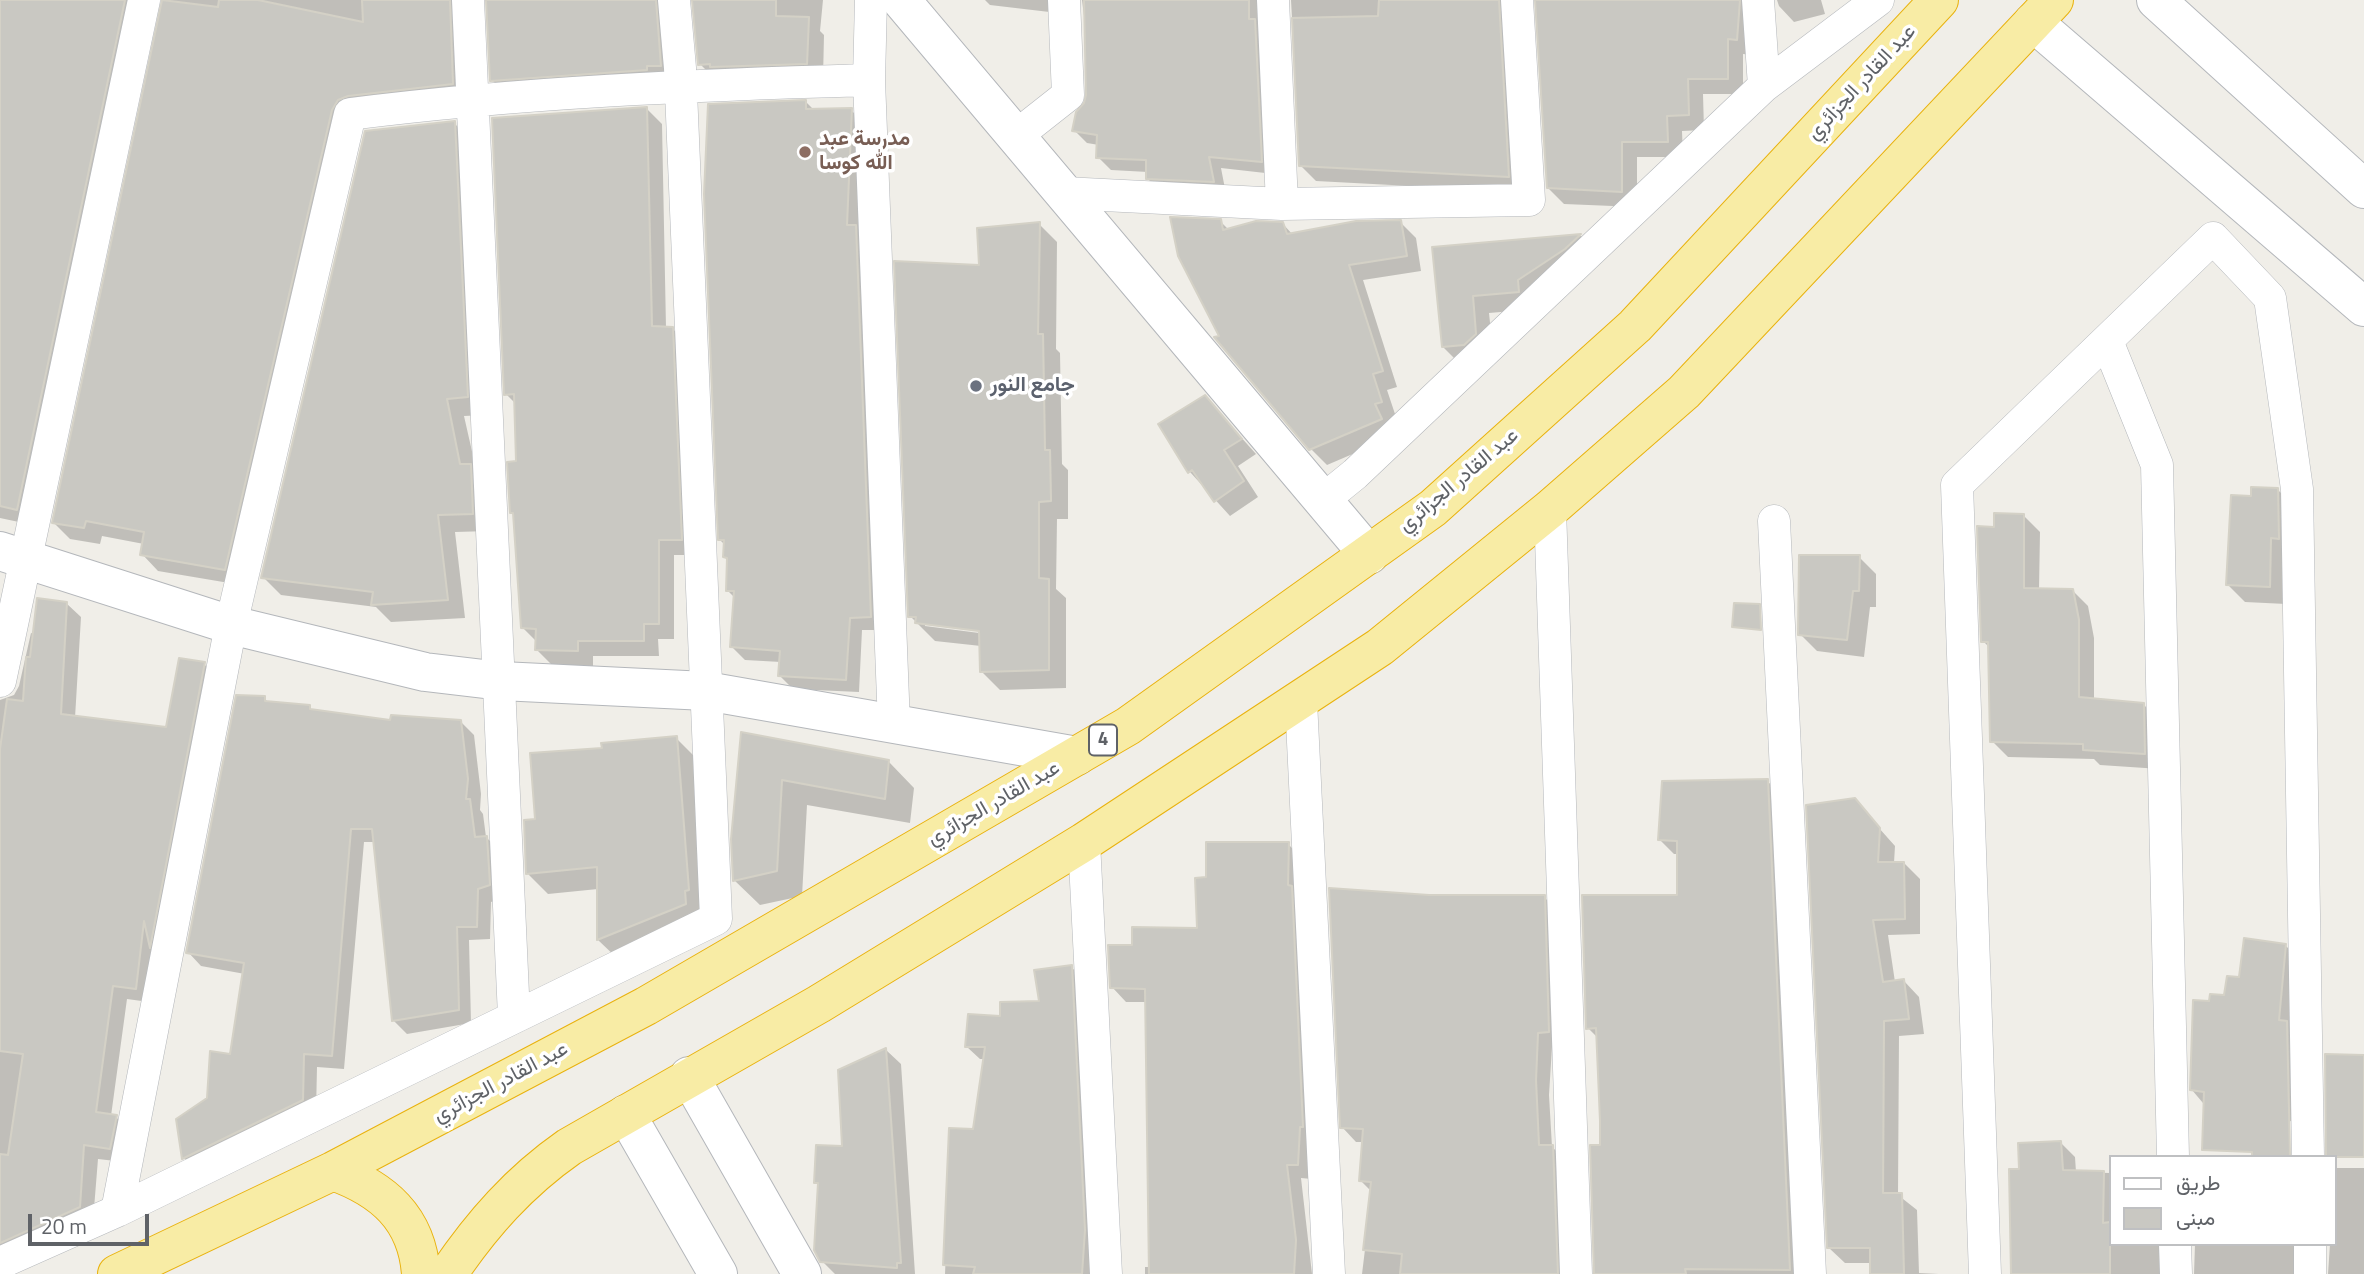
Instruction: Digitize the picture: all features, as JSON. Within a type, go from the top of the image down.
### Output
[{"type":"highway","name":"عبد القادر الجزائري","points":[[117,1274],[333,1171],[646,1006],[1128,726],[1433,508],[1635,326],[1939,0]]},
{"type":"highway","points":[[448,1274],[495,1210],[533,1172],[569,1147],[819,1004],[1084,842],[1380,647],[1550,509],[1684,392],[2044,11]]},
{"type":"highway","points":[[333,1171],[363,1182],[390,1202],[410,1229],[420,1259],[421,1274]]},
{"type":"street","points":[[0,681],[13,556],[144,0]]},
{"type":"street","points":[[468,0],[501,681],[514,1016]]},
{"type":"street","points":[[0,1263],[117,1211],[716,919],[680,85],[674,0]]},
{"type":"street","points":[[871,0],[869,80],[894,724]]},
{"type":"street","points":[[901,0],[1369,555]]},
{"type":"street","points":[[1016,136],[1068,95],[1064,0]]},
{"type":"street","points":[[1273,0],[1282,204]]},
{"type":"street","points":[[1064,194],[1282,204],[1529,200],[1517,0]]},
{"type":"street","points":[[1758,0],[1763,86]]},
{"type":"street","points":[[1323,500],[1356,474],[1763,86],[1878,0]]},
{"type":"street","points":[[2156,0],[2364,189]]},
{"type":"street","points":[[2044,11],[2364,307]]},
{"type":"street","points":[[117,1211],[232,625],[351,114],[474,98],[680,85],[869,80]]},
{"type":"street","points":[[1985,1274],[1958,485],[2213,238],[2270,299],[2297,489],[2308,1155]]},
{"type":"street","points":[[2107,341],[2157,465],[2173,1155]]},
{"type":"street","points":[[1550,509],[1577,1274]]},
{"type":"street","points":[[1774,521],[1810,1274]]},
{"type":"street","points":[[13,556],[232,625],[425,672],[501,681],[706,691],[1077,756]]},
{"type":"street","points":[[1301,701],[1329,1274]]},
{"type":"street","points":[[1084,842],[1106,1274]]},
{"type":"street","points":[[689,1076],[802,1274]]},
{"type":"street","points":[[626,1114],[718,1274]]},
{"type":"street","points":[[2175,1246],[2176,1274]]},
{"type":"street","points":[[2310,1246],[2310,1274]]},
{"type":"building","points":[[0,0],[125,0],[17,510],[0,506]]},
{"type":"building","points":[[162,0],[218,7],[219,0],[258,0],[363,22],[362,0],[450,0],[453,84],[348,96],[338,100],[332,110],[225,570],[140,555],[144,532],[86,521],[84,528],[52,523]]},
{"type":"building","points":[[486,0],[656,0],[661,66],[647,66],[647,70],[490,81]]},
{"type":"building","points":[[692,0],[776,0],[776,16],[809,17],[807,64],[710,67],[710,64],[698,65]]},
{"type":"building","points":[[1084,0],[1249,0],[1249,19],[1255,19],[1262,162],[1209,157],[1214,182],[1146,179],[1146,160],[1096,158],[1097,135],[1072,131],[1076,112],[1084,103],[1086,95]]},
{"type":"building","points":[[1379,0],[1499,0],[1509,177],[1299,166],[1292,18],[1378,16]]},
{"type":"building","points":[[1535,0],[1740,0],[1737,40],[1728,39],[1728,79],[1688,79],[1689,115],[1667,116],[1668,142],[1622,142],[1622,192],[1547,188]]},
{"type":"building","points":[[806,100],[806,109],[852,108],[847,225],[856,225],[871,617],[850,618],[846,680],[778,676],[780,651],[730,647],[734,591],[726,591],[727,558],[723,557],[724,540],[718,540],[704,194],[708,104]]},
{"type":"building","points":[[647,107],[652,326],[673,327],[682,540],[659,540],[659,624],[644,624],[644,641],[578,641],[578,651],[535,650],[536,629],[521,628],[513,513],[510,513],[507,462],[516,461],[514,394],[504,395],[492,118]]},
{"type":"building","points":[[455,121],[468,397],[447,399],[460,464],[471,464],[473,514],[438,515],[448,600],[371,605],[373,592],[261,578],[365,131]]},
{"type":"building","points":[[1170,217],[1221,219],[1223,230],[1256,221],[1283,222],[1287,234],[1356,221],[1401,220],[1407,256],[1349,265],[1383,371],[1373,374],[1382,402],[1375,404],[1382,419],[1309,450],[1214,337],[1219,336],[1178,256]]},
{"type":"building","points":[[1040,222],[1038,334],[1043,334],[1045,450],[1050,450],[1051,501],[1039,502],[1039,578],[1049,579],[1049,670],[980,672],[979,631],[915,623],[916,617],[908,617],[894,261],[979,265],[977,228]]},
{"type":"building","points":[[1581,234],[1565,249],[1518,280],[1519,292],[1473,296],[1476,334],[1464,345],[1442,347],[1432,247]]},
{"type":"building","points":[[1205,395],[1242,439],[1224,450],[1244,481],[1214,502],[1192,470],[1188,473],[1158,424]]},
{"type":"building","points":[[2251,487],[2278,488],[2279,539],[2271,538],[2270,587],[2226,585],[2231,495],[2251,496]]},
{"type":"building","points":[[1994,513],[2024,514],[2024,588],[2073,589],[2079,620],[2079,697],[2144,703],[2145,754],[2083,750],[2083,744],[1990,742],[1988,642],[1981,642],[1977,526],[1994,527]]},
{"type":"building","points":[[1799,555],[1860,555],[1859,591],[1853,591],[1847,640],[1798,635]]},
{"type":"building","points":[[37,598],[67,602],[61,714],[166,727],[179,658],[205,662],[150,948],[144,921],[136,989],[113,986],[96,1112],[117,1115],[110,1149],[84,1145],[80,1207],[0,1243],[0,1154],[8,1155],[23,1054],[0,1051],[0,749],[7,699],[23,701],[26,657],[30,657]]},
{"type":"building","points":[[1734,603],[1760,604],[1761,630],[1732,627]]},
{"type":"building","points":[[236,695],[265,696],[265,701],[310,705],[310,709],[390,720],[391,715],[461,720],[468,779],[466,799],[470,799],[475,837],[487,836],[490,885],[478,889],[477,927],[457,927],[459,1010],[392,1021],[372,829],[351,829],[332,1056],[304,1054],[303,1100],[182,1159],[176,1119],[207,1098],[210,1051],[230,1054],[244,963],[186,953]]},
{"type":"building","points":[[741,732],[889,760],[885,799],[782,780],[777,871],[733,881],[731,839]]},
{"type":"building","points":[[677,736],[689,890],[685,891],[686,904],[597,940],[597,867],[526,874],[524,820],[535,819],[530,753],[602,748],[601,743]]},
{"type":"building","points":[[1768,779],[1790,1270],[1685,1269],[1686,1274],[1594,1274],[1590,1145],[1600,1145],[1600,1121],[1596,1028],[1586,1029],[1582,895],[1677,895],[1677,841],[1658,840],[1662,781]]},
{"type":"building","points":[[1855,798],[1880,828],[1878,862],[1904,862],[1905,919],[1873,920],[1883,982],[1904,979],[1909,1019],[1884,1021],[1883,1193],[1902,1193],[1904,1274],[1870,1274],[1870,1248],[1827,1248],[1806,805]]},
{"type":"building","points":[[1206,842],[1289,842],[1288,885],[1292,886],[1303,1127],[1300,1127],[1298,1165],[1287,1165],[1296,1240],[1294,1274],[1149,1274],[1145,989],[1110,988],[1108,945],[1132,945],[1132,927],[1197,928],[1195,878],[1206,877]]},
{"type":"building","points":[[1329,888],[1429,895],[1545,895],[1549,1032],[1538,1033],[1536,1080],[1539,1145],[1553,1145],[1558,1274],[1400,1274],[1402,1254],[1363,1250],[1371,1182],[1359,1181],[1363,1129],[1340,1128]]},
{"type":"building","points":[[2244,938],[2286,944],[2279,1020],[2287,1021],[2290,1155],[2252,1155],[2252,1152],[2202,1150],[2204,1092],[2190,1090],[2193,1000],[2209,1001],[2210,994],[2224,995],[2227,976],[2239,977]]},
{"type":"building","points":[[1072,965],[1085,1230],[1082,1274],[973,1274],[975,1267],[943,1265],[949,1128],[973,1129],[985,1047],[965,1047],[968,1014],[1000,1016],[1000,1002],[1039,1001],[1034,970]]},
{"type":"building","points":[[886,1048],[901,1263],[897,1263],[897,1268],[820,1262],[814,1250],[818,1183],[814,1183],[816,1145],[842,1146],[838,1070]]},
{"type":"building","points":[[2325,1054],[2364,1055],[2364,1157],[2326,1155]]},
{"type":"building","points":[[2061,1141],[2063,1170],[2104,1171],[2103,1223],[2108,1222],[2110,1274],[2011,1274],[2009,1169],[2019,1169],[2018,1143]]},
{"type":"place","name":"مدرسة عبد الله كوسا","points":[[805,152]]},
{"type":"place","name":"جامع النور","points":[[976,386]]}]
